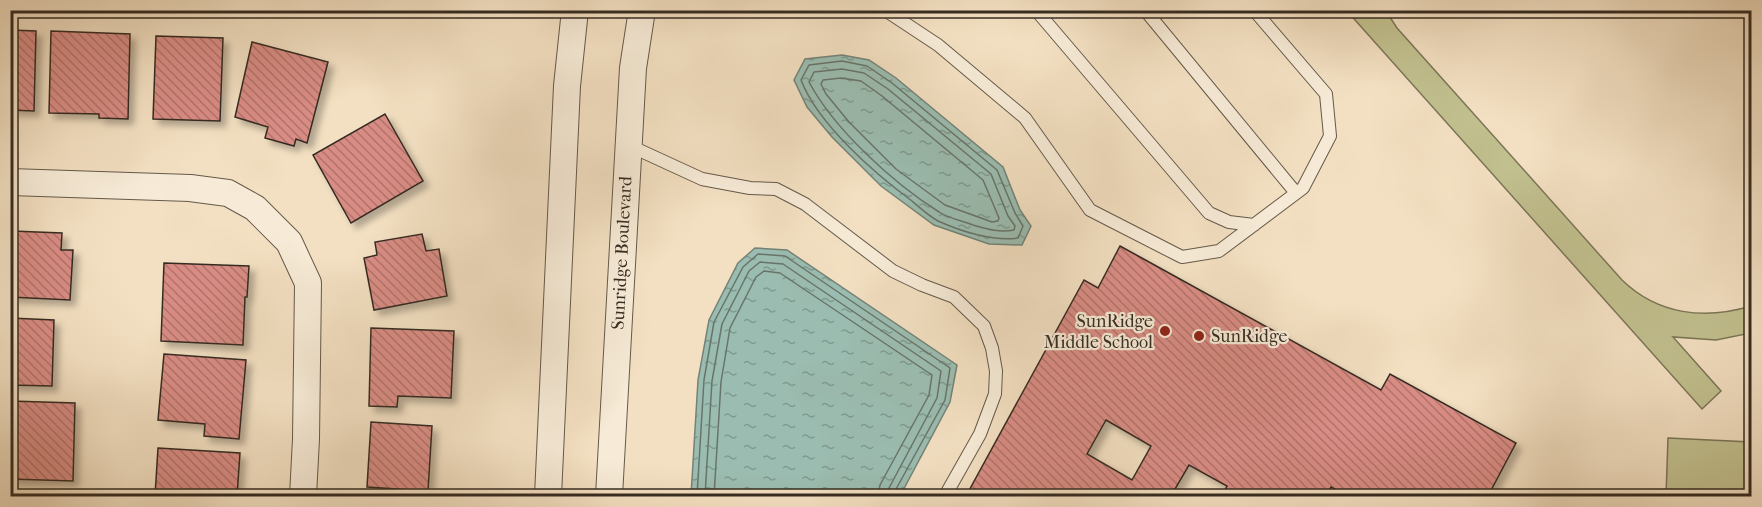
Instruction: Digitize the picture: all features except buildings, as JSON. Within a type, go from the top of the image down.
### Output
[{"type":"street","points":[[548,496],[567,86],[574,10]]},
{"type":"street","name":"Sunridge Boulevard","points":[[609,496],[633,68],[642,10]]},
{"type":"street","points":[[10,182],[190,188],[228,193],[255,208],[289,242],[308,283],[303,496]]},
{"type":"lane","points":[[885,10],[938,45],[1024,117],[1090,210],[1182,256],[1219,251],[1303,188],[1330,136],[1326,94],[1254,10]]},
{"type":"lane","points":[[1036,10],[1209,213],[1229,222],[1254,225]]},
{"type":"lane","points":[[1145,10],[1296,193]]},
{"type":"lane","points":[[628,145],[702,179],[750,188],[776,189],[805,204],[892,271],[954,297],[984,326],[992,348],[996,371],[994,394],[980,434],[945,496]]},
{"type":"shaded area","points":[[1347,11],[1386,11],[1397,28],[1622,280],[1636,292],[1667,307],[1699,313],[1716,313],[1751,306],[1751,333],[1716,340],[1673,337],[1721,391],[1702,409]]},
{"type":"shaded area","points":[[1668,438],[1751,442],[1751,496],[1666,496]]},
{"type":"water","points":[[842,55],[869,60],[896,78],[1003,167],[1020,210],[1031,226],[1022,245],[989,244],[934,225],[881,186],[832,137],[807,107],[794,80],[805,59]]},
{"type":"water","points":[[755,248],[787,250],[957,365],[950,402],[900,496],[691,496],[698,380],[709,320],[738,263]]},
{"type":"place","name":"SunRidge Middle School","points":[[1165,331]]},
{"type":"place","name":"SunRidge","points":[[1199,336]]}]
